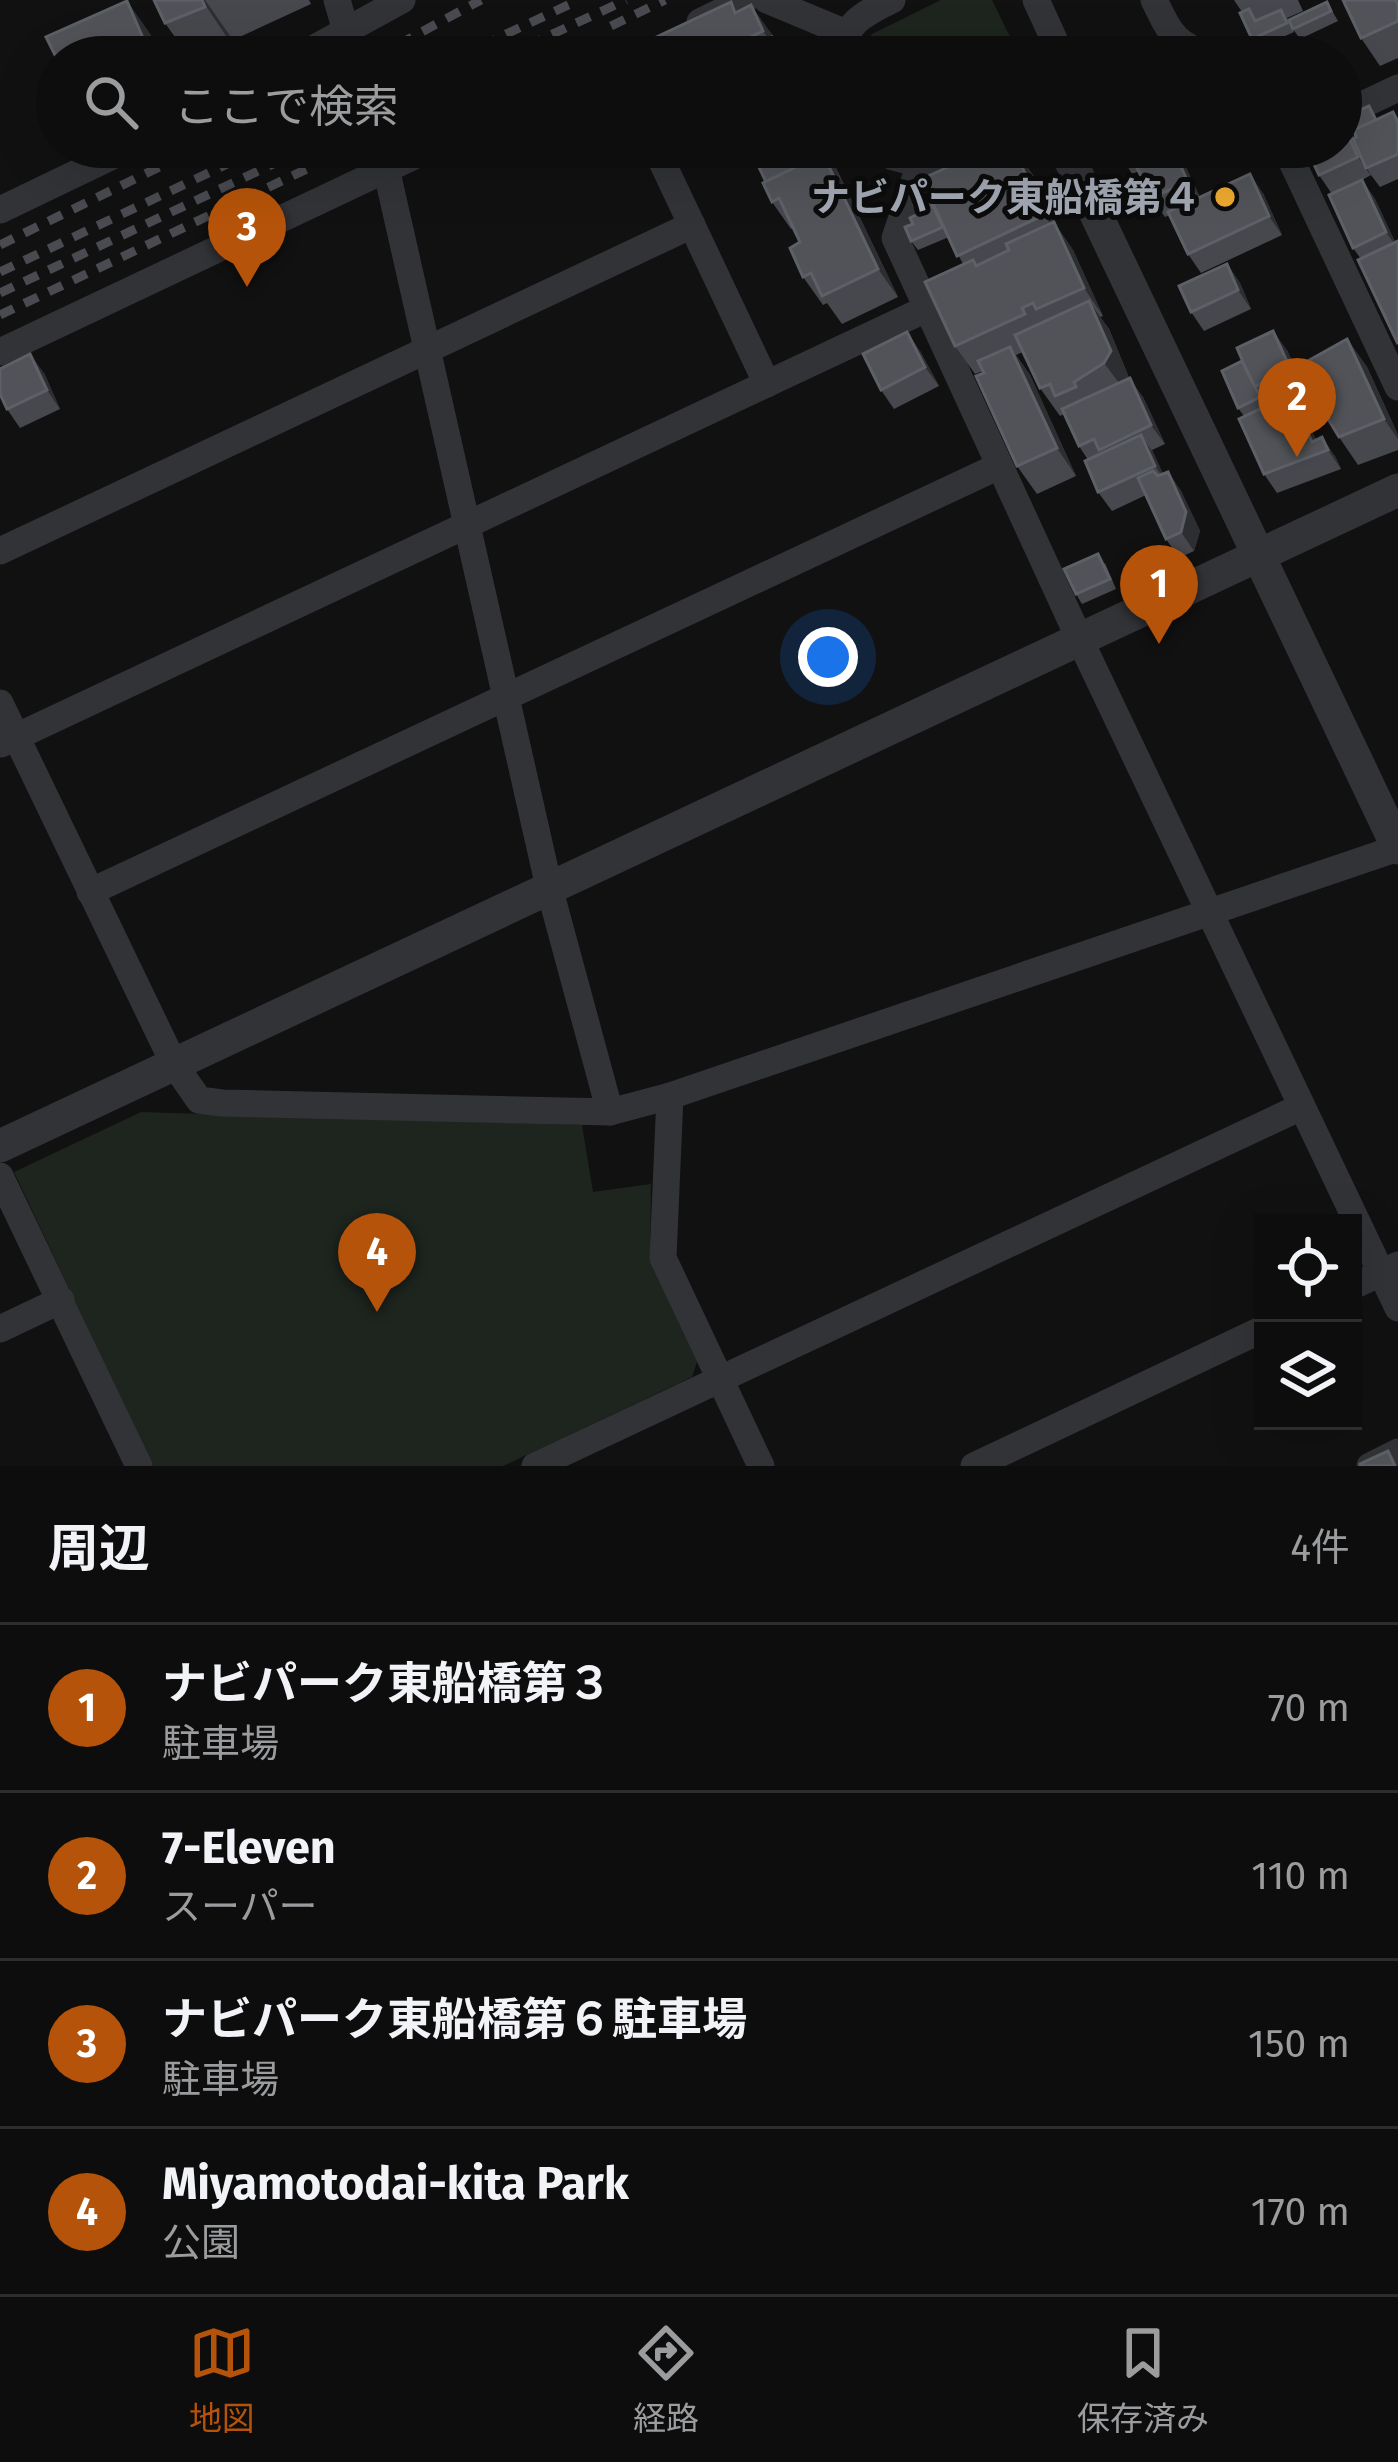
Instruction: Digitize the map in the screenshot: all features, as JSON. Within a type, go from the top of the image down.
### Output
[{"type":"street","points":[[337,0],[346,31]]},
{"type":"street","points":[[337,36],[402,0]]},
{"type":"street","points":[[671,36],[745,0]]},
{"type":"street","points":[[766,0],[830,36]]},
{"type":"street","points":[[849,36],[854,21],[892,0]]},
{"type":"street","points":[[1036,0],[1052,36]]},
{"type":"street","points":[[1154,0],[1170,36]]},
{"type":"street","points":[[1362,106],[1398,88]]},
{"type":"street","points":[[0,210],[87,168]]},
{"type":"street","points":[[0,352],[386,168],[549,887],[610,1112]]},
{"type":"street","points":[[665,168],[767,384]]},
{"type":"street","points":[[919,168],[895,238],[1301,1107],[1390,1269],[1398,1308]]},
{"type":"street","points":[[0,703],[8,741],[90,892],[174,1064],[199,1100],[610,1112],[670,1096],[1398,848],[1074,168]]},
{"type":"street","points":[[1298,168],[1366,290],[1398,387]]},
{"type":"street","points":[[0,551],[692,225]]},
{"type":"street","points":[[8,741],[926,309]]},
{"type":"street","points":[[90,892],[999,466]]},
{"type":"street","points":[[0,1146],[1398,490]]},
{"type":"street","points":[[670,1096],[663,1258],[761,1466]]},
{"type":"street","points":[[535,1466],[1301,1107]]},
{"type":"street","points":[[0,1176],[133,1464]]},
{"type":"street","points":[[1362,1282],[1390,1269]]},
{"type":"street","points":[[0,1329],[61,1300]]},
{"type":"street","points":[[974,1466],[1254,1333]]},
{"type":"street","points":[[1370,1466],[1398,1452]]},
{"type":"shaded area","points":[[941,0],[992,0],[1010,36],[870,36]]},
{"type":"shaded area","points":[[141,1112],[582,1125],[593,1192],[651,1184],[650,1261],[697,1362],[692,1377],[503,1466],[153,1466],[14,1172]]},
{"type":"building","points":[[154,0],[202,0],[205,7],[165,23]]},
{"type":"building","points":[[1343,0],[1396,0],[1398,21],[1360,36]]},
{"type":"building","points":[[127,1],[142,36],[48,36]]},
{"type":"building","points":[[731,2],[735,13],[751,5],[763,31],[752,36],[659,36]]},
{"type":"building","points":[[1327,2],[1331,11],[1293,29],[1289,20]]},
{"type":"building","points":[[1249,9],[1255,21],[1281,10],[1287,23],[1251,36],[1240,13]]},
{"type":"building","points":[[1369,106],[1376,120],[1362,126],[1362,109]]},
{"type":"building","points":[[1393,112],[1398,122],[1398,154],[1366,168],[1362,126]]},
{"type":"building","points":[[759,168],[794,168],[766,182]]},
{"type":"building","points":[[794,168],[830,168],[878,269],[822,296],[811,273],[803,277],[790,248],[800,242],[779,198],[772,202],[763,183]]},
{"type":"building","points":[[946,168],[1023,168],[1044,215],[957,256],[922,179]]},
{"type":"building","points":[[1137,168],[1182,168],[1188,182],[1151,198]]},
{"type":"building","points":[[1250,174],[1269,216],[1188,254],[1168,212]]},
{"type":"building","points":[[1362,180],[1386,232],[1353,248],[1329,195]]},
{"type":"building","points":[[929,198],[943,227],[911,241],[905,227],[918,214],[914,205]]},
{"type":"building","points":[[1054,222],[1084,288],[1036,309],[1033,303],[1022,308],[1025,314],[955,346],[925,282],[973,260],[976,266],[1009,250],[1006,244]]},
{"type":"building","points":[[1398,241],[1398,344],[1358,260]]},
{"type":"building","points":[[1227,264],[1238,290],[1191,312],[1179,286]]},
{"type":"building","points":[[1089,301],[1111,351],[1104,363],[1074,382],[1076,387],[1055,396],[1050,384],[1040,388],[1015,335]]},
{"type":"building","points":[[1273,331],[1291,370],[1254,387],[1237,348]]},
{"type":"building","points":[[907,332],[925,367],[881,390],[863,354]]},
{"type":"building","points":[[1347,339],[1384,419],[1339,437],[1312,393],[1317,390],[1304,363]]},
{"type":"building","points":[[1010,347],[1057,448],[1017,466],[976,376],[984,373],[978,361]]},
{"type":"building","points":[[30,354],[47,390],[7,409],[0,394],[0,369]]},
{"type":"building","points":[[1242,361],[1260,397],[1238,408],[1222,371]]},
{"type":"building","points":[[1130,378],[1151,425],[1099,450],[1094,439],[1079,446],[1062,409]]},
{"type":"building","points":[[1291,394],[1312,442],[1322,437],[1328,450],[1264,474],[1239,419]]},
{"type":"building","points":[[1141,435],[1155,466],[1098,492],[1085,461]]},
{"type":"building","points":[[1153,471],[1158,476],[1168,472],[1186,512],[1181,532],[1166,539],[1138,478]]},
{"type":"building","points":[[1098,554],[1110,579],[1076,594],[1064,569]]},
{"type":"building","points":[[1388,1451],[1395,1466],[1360,1466],[1360,1464]]},
{"type":"railway","points":[[414,36],[481,0]]},
{"type":"railway","points":[[502,36],[579,0]]},
{"type":"railway","points":[[548,36],[626,0]]},
{"type":"railway","points":[[611,26],[665,0]]},
{"type":"railway","points":[[0,245],[157,168]]},
{"type":"railway","points":[[0,272],[219,168]]},
{"type":"railway","points":[[0,293],[265,168]]},
{"type":"railway","points":[[0,315],[309,168]]},
{"type":"place","name":"ナビパーク東船橋第４","points":[[1225,197]]},
{"type":"place","name":"ナビパーク東船橋第６駐車場","points":[[247,287]]},
{"type":"place","name":"7-Eleven","points":[[1297,457]]},
{"type":"place","name":"ナビパーク東船橋第３","points":[[1159,644]]},
{"type":"place","name":"Miyamotodai-kita Park","points":[[377,1312]]}]
